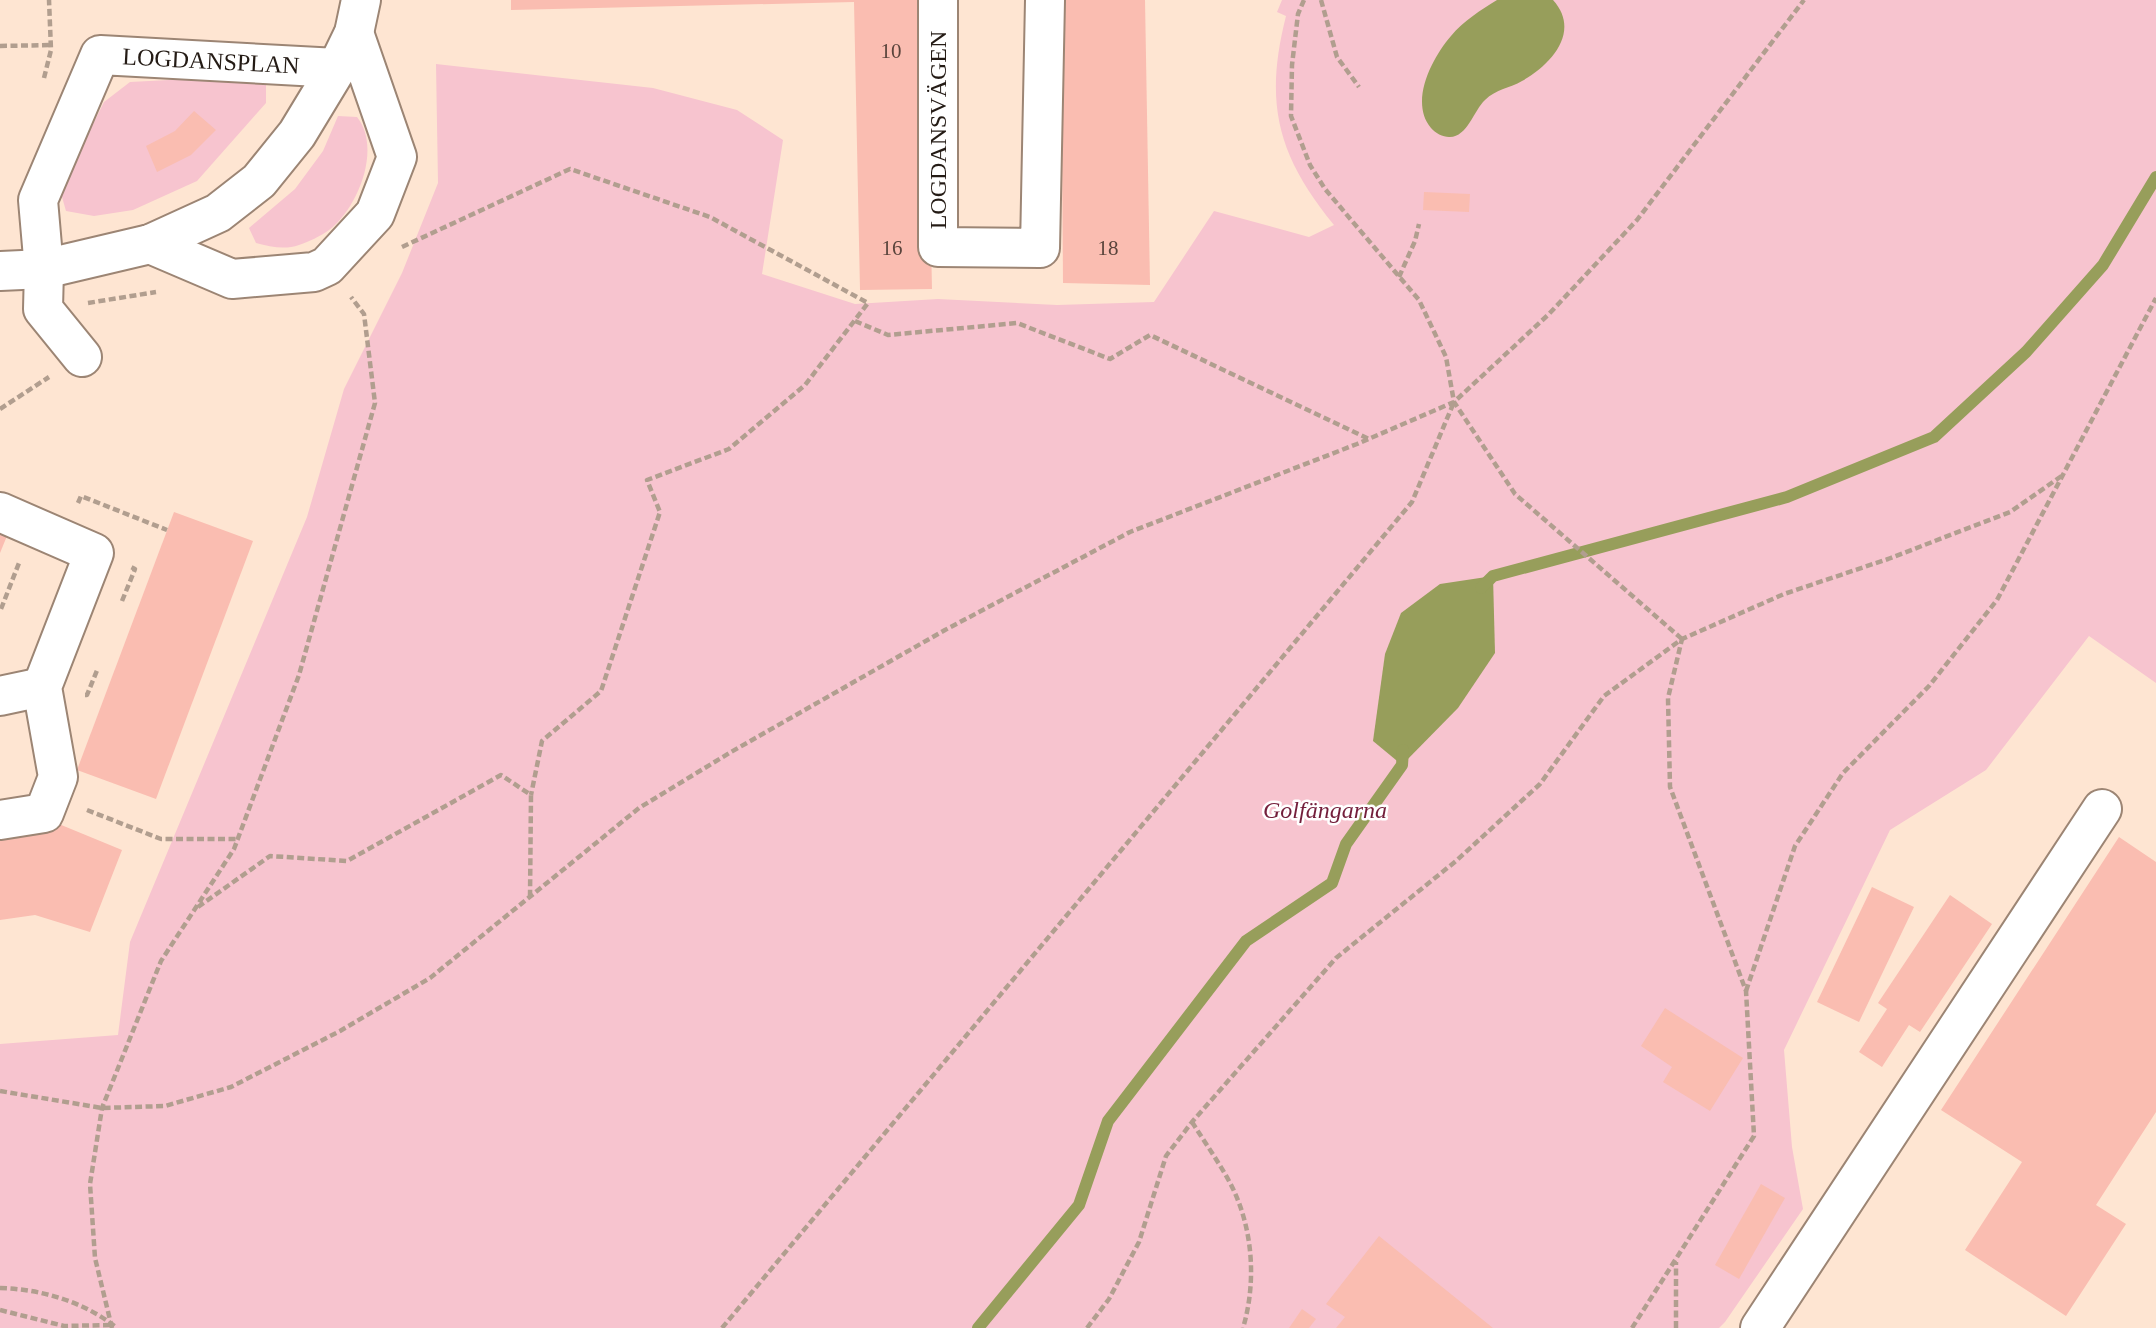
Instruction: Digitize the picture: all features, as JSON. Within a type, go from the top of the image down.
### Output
[{"type":"street","name":"LOGDANSVÄGEN","points":[[938,0],[938,247],[1040,248],[1045,0]]},
{"type":"street","points":[[0,271],[44,269],[150,244],[218,213],[260,181],[297,134],[337,68],[358,17]]},
{"type":"street","points":[[150,244],[232,279],[314,272],[327,266],[375,214],[397,157],[358,17]]},
{"type":"street","name":"LOGDANSPLAN","points":[[44,269],[38,200],[100,55],[337,68]]},
{"type":"street","points":[[44,269],[43,309],[82,357]]},
{"type":"street","points":[[0,820],[44,813],[58,777],[42,687],[94,553],[16,519]]},
{"type":"street","points":[[0,696],[42,687]]},
{"type":"street","points":[[1760,1328],[2102,809]]},
{"type":"path","points":[[1304,0],[1298,14],[1292,65],[1291,116],[1310,165],[1325,189],[1419,300],[1446,357],[1454,402],[1515,494],[1682,639]]},
{"type":"path","points":[[1321,0],[1337,57],[1359,87]]},
{"type":"path","points":[[0,1090],[102,1108],[165,1106],[232,1087],[340,1031],[430,978],[639,808],[945,629],[1130,532],[1369,439],[1454,402],[1549,314],[1637,220],[1804,0]]},
{"type":"path","points":[[0,46],[51,45]]},
{"type":"path","points":[[394,250],[570,169],[709,217],[868,303],[806,385],[729,449],[647,481],[660,512],[601,691],[542,741],[531,795],[530,898]]},
{"type":"path","points":[[1399,277],[1415,241],[1419,223]]},
{"type":"path","points":[[114,1327],[96,1258],[90,1184],[102,1108],[161,961],[238,839],[299,675],[375,403],[364,314],[327,266]]},
{"type":"path","points":[[43,309],[103,302],[160,291]]},
{"type":"path","points":[[1746,991],[1794,846],[1843,773],[1930,686],[1997,600],[2156,298]]},
{"type":"path","points":[[855,321],[888,335],[1017,323],[1110,359],[1150,335],[1369,439]]},
{"type":"path","points":[[0,409],[82,357]]},
{"type":"path","points":[[722,1328],[1412,502],[1454,402]]},
{"type":"path","points":[[1087,1328],[1109,1300],[1139,1242],[1166,1156],[1192,1122],[1336,958],[1457,861],[1540,784],[1604,696],[1682,639],[1784,594],[1888,559],[2010,512],[2063,475]]},
{"type":"path","points":[[1,609],[16,519]]},
{"type":"path","points":[[1632,1328],[1754,1136],[1746,991],[1670,787],[1668,698],[1682,639]]},
{"type":"path","points":[[195,910],[270,856],[347,861],[501,775],[531,795]]},
{"type":"path","points":[[51,796],[161,839],[238,839]]},
{"type":"path","points":[[1192,1122],[1230,1182],[1247,1226],[1252,1292],[1243,1328]]},
{"type":"path","points":[[1676,1259],[1676,1328]]},
{"type":"path","points":[[0,1288],[35,1291],[78,1304],[114,1327]]},
{"type":"path","points":[[0,1310],[64,1326],[114,1327]]},
{"type":"green space","name":"Golfängarna","points":[[1282,0],[2156,0],[2156,683],[2089,636],[1986,770],[1890,830],[1784,1050],[1792,1147],[1803,1209],[1725,1322],[1719,1328],[0,1328],[0,1044],[118,1035],[130,942],[307,517],[344,389],[402,273],[438,183],[436,64],[653,88],[737,110],[783,140],[762,274],[855,304],[938,299],[1057,305],[1154,302],[1214,211],[1309,237],[1334,225],[1299,175],[1280,127],[1276,76],[1286,16],[1277,12]]},
{"type":"green space","points":[[246,76],[266,79],[266,103],[197,181],[133,210],[94,216],[66,211],[60,190],[104,102],[130,82]]},
{"type":"green space","points":[[338,116],[357,117],[364,130],[367,145],[363,177],[349,207],[329,230],[303,244],[283,248],[256,243],[249,228],[295,189],[323,151]]},
{"type":"shaded area","points":[[1497,0],[1553,0],[1564,23],[1559,46],[1533,74],[1485,100],[1461,133],[1449,137],[1435,132],[1425,117],[1422,106],[1431,68],[1444,45],[1456,31],[1472,16]]},
{"type":"shaded area","points":[[1493,576],[1495,653],[1458,708],[1402,765],[1373,741],[1385,654],[1401,613],[1440,584]]},
{"type":"building","points":[[511,0],[926,0],[932,289],[860,290],[854,2],[511,10]]},
{"type":"building","points":[[1061,0],[1145,0],[1150,285],[1063,283]]},
{"type":"building","points":[[194,111],[216,130],[191,155],[157,172],[146,146],[175,131]]},
{"type":"building","points":[[1424,192],[1470,194],[1469,212],[1423,210]]},
{"type":"building","points":[[174,512],[253,541],[156,799],[77,770]]},
{"type":"building","points":[[0,527],[9,531],[0,553]]},
{"type":"building","points":[[54,822],[122,850],[90,932],[35,915],[0,920],[0,832]]},
{"type":"building","points":[[2119,837],[2156,862],[2156,1112],[2096,1205],[2126,1224],[2066,1316],[1965,1250],[2022,1162],[1941,1110]]},
{"type":"building","points":[[1872,887],[1914,907],[1859,1022],[1817,1002]]},
{"type":"building","points":[[1950,895],[1992,924],[1920,1032],[1909,1025],[1882,1067],[1859,1052],[1887,1009],[1878,1003]]},
{"type":"building","points":[[1665,1008],[1743,1058],[1710,1111],[1663,1082],[1672,1067],[1641,1046]]},
{"type":"building","points":[[1761,1184],[1785,1198],[1739,1279],[1715,1265]]},
{"type":"building","points":[[1379,1236],[1493,1328],[1336,1328],[1345,1317],[1326,1304]]},
{"type":"building","points":[[1302,1309],[1316,1319],[1309,1328],[1289,1328]]},
{"type":"waterway","points":[[1481,588],[1493,576],[1787,497],[1934,437],[2026,352],[2103,265],[2156,177]]},
{"type":"waterway","points":[[978,1328],[1079,1205],[1108,1121],[1246,941],[1332,883],[1346,844],[1402,765],[1403,750]]}]
